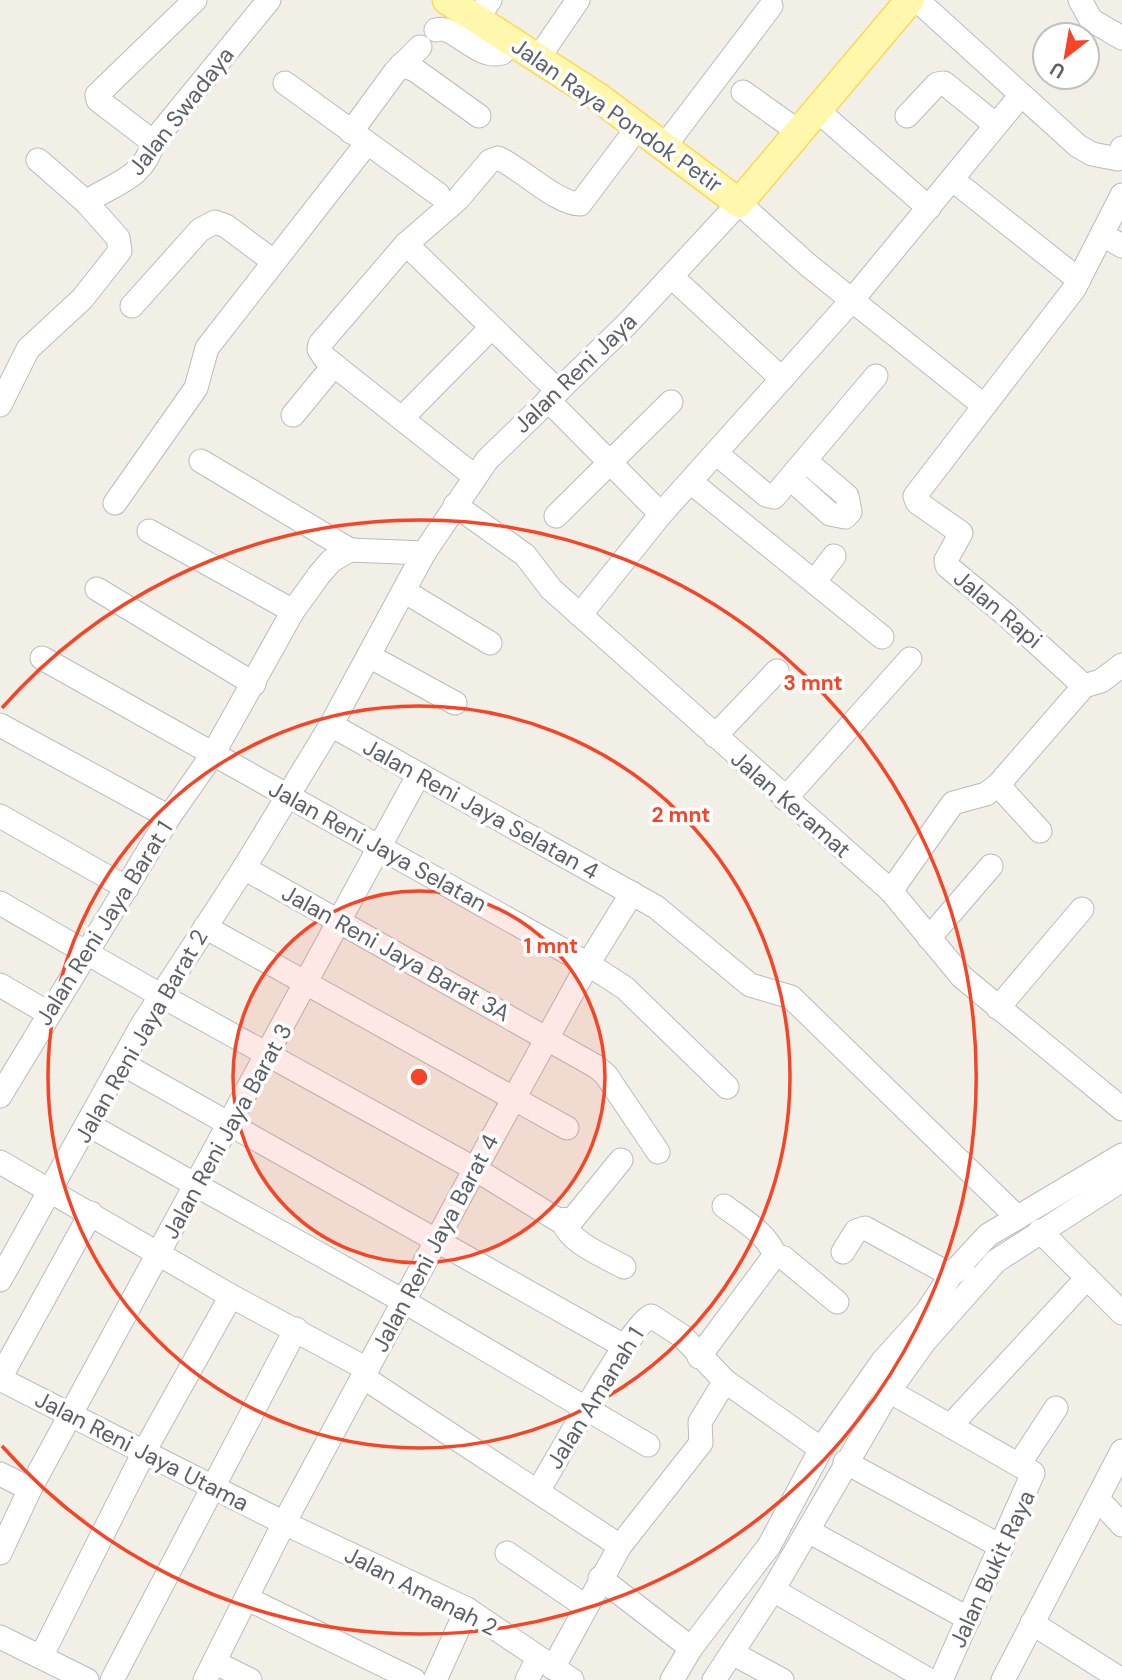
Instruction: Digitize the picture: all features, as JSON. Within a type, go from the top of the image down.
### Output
[{"type":"main road","name":"Jalan Raya Pondok Petir","points":[[447,0],[484,9],[512,40],[638,127],[739,203],[910,0]]},
{"type":"street","points":[[153,142],[98,100],[97,95],[195,0]]},
{"type":"street","name":"Jalan Swadaya","points":[[86,202],[130,179],[146,161],[153,142],[269,0]]},
{"type":"street","points":[[538,57],[578,0]]},
{"type":"street","points":[[918,0],[1077,146],[1092,154],[1120,157]]},
{"type":"street","points":[[1080,0],[1091,20],[1122,38]]},
{"type":"street","points":[[664,147],[771,6]]},
{"type":"street","points":[[436,30],[445,29],[488,54],[502,53],[512,40]]},
{"type":"street","points":[[115,503],[196,388],[207,348],[273,261],[359,137],[401,65],[420,47]]},
{"type":"street","points":[[401,65],[415,70],[480,116]]},
{"type":"street","points":[[285,83],[438,194]]},
{"type":"street","points":[[907,116],[941,83],[996,125]]},
{"type":"street","points":[[743,92],[799,132]]},
{"type":"street","points":[[580,615],[661,514],[692,483],[853,299],[1021,95]]},
{"type":"street","points":[[817,110],[929,208]]},
{"type":"street","points":[[474,476],[324,357],[319,349],[320,344],[406,244],[447,209],[490,162],[498,158],[568,202],[580,204],[638,127]]},
{"type":"street","points":[[0,405],[28,349],[82,299],[120,251],[118,238],[86,202],[38,160]]},
{"type":"street","points":[[953,180],[1079,280]]},
{"type":"street","name":"Jalan Rapi","points":[[1084,686],[1005,614],[947,566],[946,560],[961,533],[915,499],[916,493],[983,405],[1112,241],[1122,195]]},
{"type":"street","points":[[739,203],[808,265],[983,405]]},
{"type":"street","name":"Jalan Reni Jaya","points":[[289,796],[331,725],[424,553],[474,476],[672,277],[739,203]]},
{"type":"street","points":[[132,306],[200,230],[215,222],[226,226],[273,261]]},
{"type":"street","points":[[406,244],[491,328],[553,395],[609,465],[661,514]]},
{"type":"street","points":[[672,277],[782,379]]},
{"type":"street","points":[[402,418],[491,328]]},
{"type":"street","points":[[293,415],[334,365]]},
{"type":"street","points":[[717,454],[771,497],[799,471],[876,376]]},
{"type":"street","points":[[556,516],[671,402]]},
{"type":"street","points":[[201,461],[350,551]]},
{"type":"street","points":[[692,483],[882,637]]},
{"type":"street","name":"Jalan Keramat","points":[[455,505],[525,555],[551,589],[891,891],[962,977],[1122,1109]]},
{"type":"street","points":[[149,530],[293,611]]},
{"type":"street","points":[[213,754],[293,611],[331,561],[350,551],[424,553]]},
{"type":"street","points":[[815,581],[834,556]]},
{"type":"street","points":[[97,589],[254,684]]},
{"type":"street","points":[[404,591],[491,643]]},
{"type":"street","points":[[369,656],[455,703]]},
{"type":"street","name":"Jalan Reni Jaya Selatan","points":[[43,658],[587,964],[625,988],[727,1087]]},
{"type":"street","points":[[785,799],[910,659]]},
{"type":"street","points":[[891,891],[953,803],[986,794],[999,785],[1084,686],[1101,681],[1122,665]]},
{"type":"street","points":[[715,736],[777,671]]},
{"type":"street","points":[[0,725],[169,817]]},
{"type":"street","name":"Jalan Reni Jaya Selatan 4","points":[[331,725],[632,893],[679,923],[750,985],[791,997],[1016,1216]]},
{"type":"street","name":"Jalan Reni Jaya Barat 1","points":[[3,1084],[128,888],[169,817],[213,754]]},
{"type":"street","name":"Jalan Reni Jaya Barat 3","points":[[0,1553],[30,1489],[307,985],[419,774]]},
{"type":"street","points":[[999,785],[1040,831]]},
{"type":"street","name":"Jalan Reni Jaya Barat 2","points":[[0,1280],[160,996],[289,796]]},
{"type":"street","points":[[0,816],[128,888]]},
{"type":"street","points":[[929,938],[990,866]]},
{"type":"street","name":"Jalan Reni Jaya Barat 3A","points":[[244,868],[579,1055],[606,1076],[658,1152]]},
{"type":"street","name":"Jalan Reni Jaya Barat 4","points":[[209,1671],[248,1599],[284,1523],[475,1169],[587,964],[632,893]]},
{"type":"street","points":[[0,903],[160,996],[475,1169],[563,1222],[565,1229],[577,1238],[624,1267]]},
{"type":"street","points":[[998,1008],[1082,909]]},
{"type":"street","points":[[205,927],[567,1128]]},
{"type":"street","points":[[0,985],[48,1013]]},
{"type":"street","points":[[121,1063],[439,1239],[624,1346]]},
{"type":"street","points":[[88,1124],[405,1302],[648,1445]]},
{"type":"street","points":[[672,1680],[691,1648],[769,1546],[821,1449],[882,1362],[926,1312],[951,1275],[988,1235],[1122,1155]]},
{"type":"street","points":[[563,1222],[573,1219],[621,1160]]},
{"type":"street","name":"Jalan Amanah 1","points":[[0,1162],[160,1252],[231,1296],[296,1329],[538,1491],[624,1346],[643,1320],[651,1317],[682,1336],[699,1357],[725,1381],[821,1449]]},
{"type":"street","points":[[714,1680],[773,1590],[845,1462],[889,1391],[925,1341],[996,1261],[1040,1231],[1119,1187]]},
{"type":"street","points":[[724,1206],[760,1232],[769,1241],[775,1255]]},
{"type":"street","points":[[0,1379],[91,1213]]},
{"type":"street","points":[[843,1252],[856,1231],[865,1228],[951,1275]]},
{"type":"street","points":[[951,1275],[986,1248],[1016,1234],[1040,1231]]},
{"type":"street","points":[[1040,1231],[1122,1312]]},
{"type":"street","points":[[775,1255],[785,1258],[836,1302]]},
{"type":"street","points":[[699,1357],[775,1255]]},
{"type":"street","points":[[951,1425],[1087,1278]]},
{"type":"street","points":[[41,1657],[145,1450],[231,1296]]},
{"type":"street","points":[[111,1680],[296,1329]]},
{"type":"street","name":"Jalan Reni Jaya Utama","points":[[0,1379],[145,1450],[284,1523]]},
{"type":"street","points":[[527,1680],[554,1669],[585,1605],[620,1546],[701,1443],[700,1422],[725,1381]]},
{"type":"street","points":[[889,1391],[1020,1463],[1056,1408]]},
{"type":"street","points":[[1003,1680],[1122,1451]]},
{"type":"street","points":[[845,1462],[1002,1547]]},
{"type":"street","name":"Jalan Bukit Raya","points":[[941,1680],[1034,1477],[1034,1472],[1020,1463]]},
{"type":"street","points":[[0,1475],[30,1489]]},
{"type":"street","points":[[538,1491],[620,1546]]},
{"type":"street","points":[[1098,1499],[1122,1525]]},
{"type":"street","name":"Jalan Amanah 2","points":[[284,1523],[467,1609],[496,1626],[554,1669]]},
{"type":"street","points":[[808,1531],[969,1619]]},
{"type":"street","points":[[507,1553],[585,1605]]},
{"type":"street","points":[[600,1578],[691,1648]]},
{"type":"street","points":[[773,1590],[929,1680]]},
{"type":"street","points":[[248,1599],[414,1680]]},
{"type":"street","points":[[435,1680],[467,1609]]},
{"type":"street","points":[[1032,1623],[1122,1680]]},
{"type":"street","points":[[0,1637],[87,1680]]},
{"type":"street","points":[[732,1653],[782,1680]]},
{"type":"street","points":[[209,1671],[250,1680]]}]
